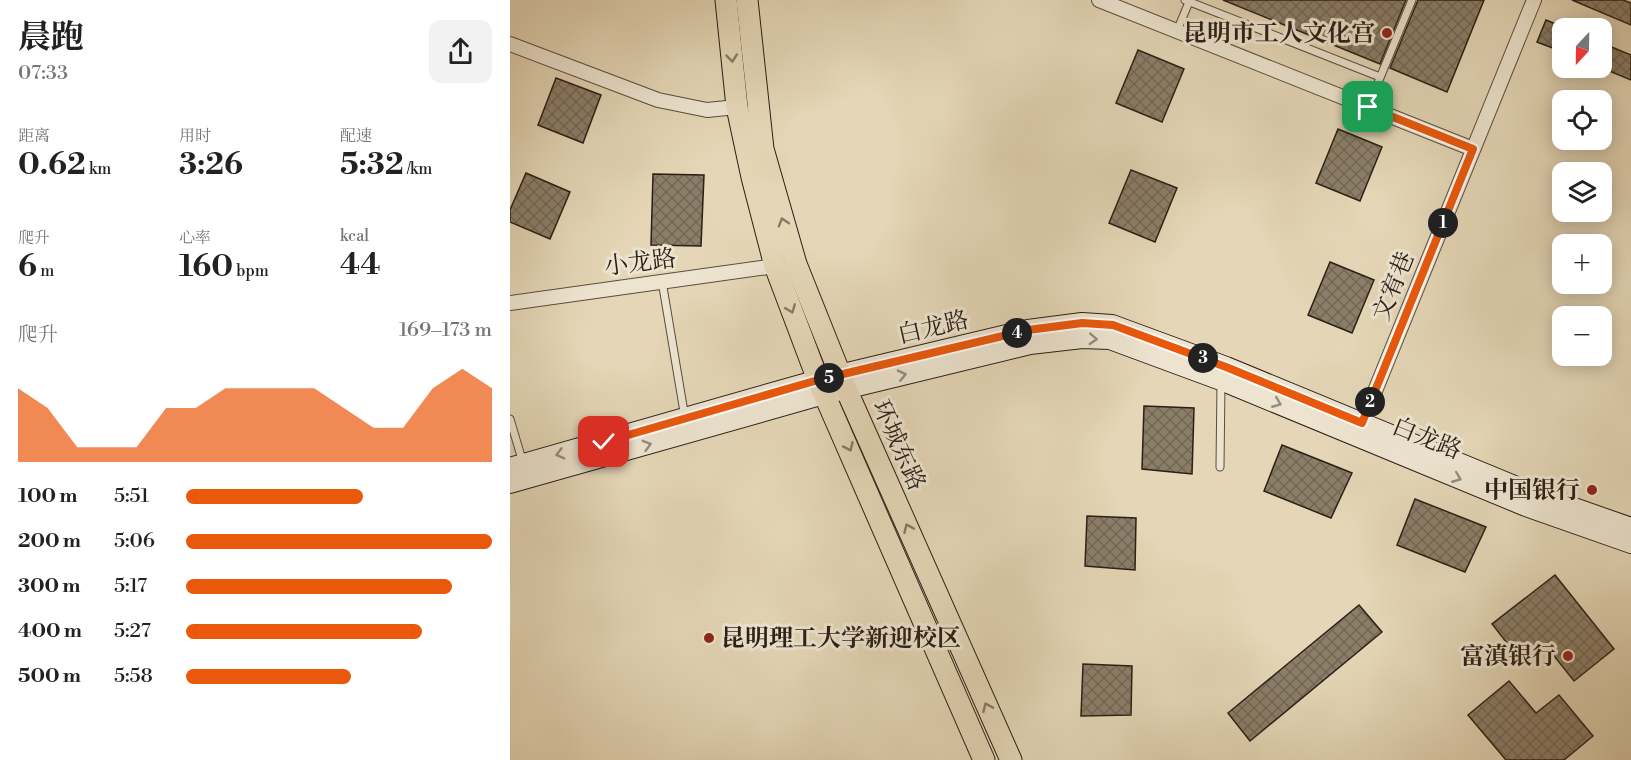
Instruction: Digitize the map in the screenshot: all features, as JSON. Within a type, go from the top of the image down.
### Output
[{"type":"main road","name":"环城东路","points":[[726,0],[738,107],[752,177],[775,266],[821,387],[984,760]]},
{"type":"main road","name":"环城东路","points":[[747,0],[764,149],[774,195],[796,264],[843,382],[1011,760]]},
{"type":"main road","name":"白龙路","points":[[843,382],[1028,330],[1082,323],[1113,325],[1226,367],[1531,493],[1631,528]]},
{"type":"main road","name":"白龙路","points":[[517,466],[685,419],[843,382],[1030,344],[1082,338],[1110,339],[1221,380],[1526,506],[1631,543]]},
{"type":"main road","name":"白龙路","points":[[510,483],[821,387]]},
{"type":"street","points":[[1099,0],[1473,149]]},
{"type":"street","name":"文宥巷","points":[[1362,423],[1534,0]]},
{"type":"street","points":[[510,44],[658,100],[707,110],[738,107]]},
{"type":"street","name":"小龙路","points":[[510,303],[775,266]]},
{"type":"lane","points":[[1368,107],[1412,0]]},
{"type":"lane","points":[[1177,31],[1187,1],[1380,77]]},
{"type":"lane","points":[[662,281],[685,419]]},
{"type":"lane","points":[[1220,467],[1221,380]]},
{"type":"lane","points":[[510,419],[517,466]]},
{"type":"building","points":[[1223,0],[1406,0],[1380,64]]},
{"type":"building","points":[[1418,0],[1484,0],[1447,92],[1390,68]]},
{"type":"building","points":[[1572,0],[1623,0],[1631,3],[1631,25]]},
{"type":"building","points":[[1546,20],[1552,22],[1552,48],[1537,42]]},
{"type":"building","points":[[1612,47],[1631,55],[1631,80],[1612,72]]},
{"type":"building","points":[[1138,50],[1184,69],[1162,122],[1116,103]]},
{"type":"building","points":[[556,78],[601,95],[583,143],[538,125]]},
{"type":"building","points":[[1338,129],[1382,147],[1360,201],[1316,183]]},
{"type":"building","points":[[1131,170],[1177,188],[1155,242],[1109,223]]},
{"type":"building","points":[[526,173],[570,192],[550,239],[510,222],[510,210]]},
{"type":"building","points":[[653,174],[704,175],[701,246],[651,245]]},
{"type":"building","points":[[1330,262],[1374,280],[1352,333],[1308,315]]},
{"type":"building","points":[[1144,406],[1194,408],[1192,474],[1142,469]]},
{"type":"building","points":[[1282,445],[1352,473],[1331,518],[1264,491]]},
{"type":"building","points":[[1415,499],[1486,527],[1465,572],[1397,545]]},
{"type":"building","points":[[1087,516],[1136,518],[1135,570],[1085,566]]},
{"type":"building","points":[[1555,575],[1614,649],[1574,681],[1547,647],[1524,665],[1492,624]]},
{"type":"building","points":[[1359,605],[1382,632],[1250,741],[1228,713]]},
{"type":"building","points":[[1083,664],[1132,666],[1131,715],[1081,716]]},
{"type":"building","points":[[1509,681],[1536,713],[1559,695],[1593,736],[1564,760],[1506,760],[1468,715]]},
{"type":"place","name":"昆明市工人文化宫","points":[[1387,33]]},
{"type":"place","name":"中国银行","points":[[1592,490]]},
{"type":"place","name":"昆明理工大学新迎校区","points":[[709,638]]},
{"type":"place","name":"富滇银行","points":[[1568,656]]},
{"type":"route","points":[[604,442],[818,380],[1028,330],[1082,323],[1113,325],[1226,367],[1362,423],[1473,149],[1368,107]]}]
